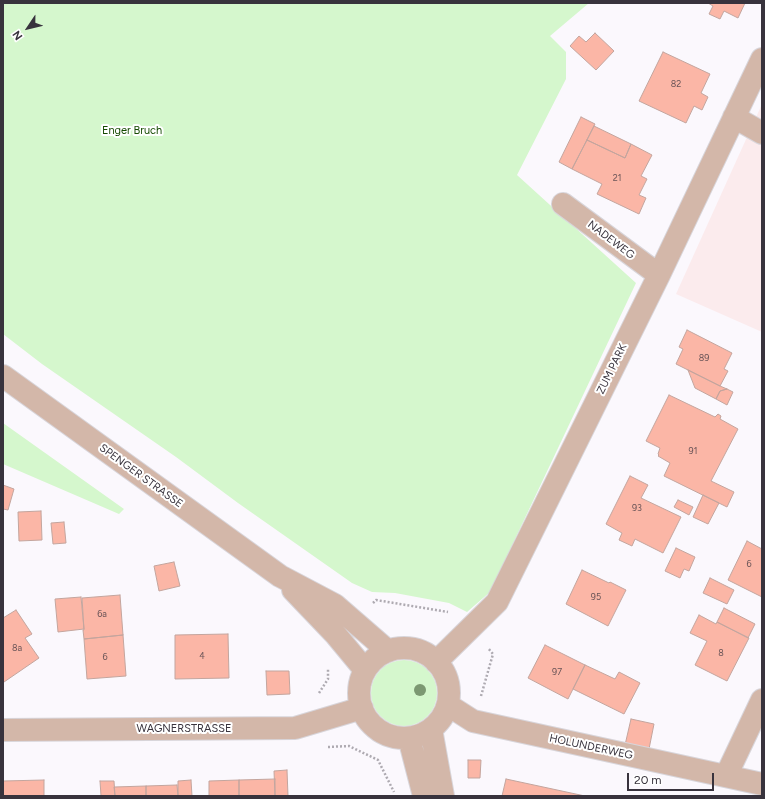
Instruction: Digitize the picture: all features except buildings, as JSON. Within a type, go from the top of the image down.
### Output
[{"type":"street","name":"ZUM PARK","points":[[436,662],[496,602],[659,275],[762,59]]},
{"type":"street","points":[[734,117],[762,133]]},
{"type":"street","name":"NADEWEG","points":[[563,204],[659,275]]},
{"type":"street","name":"SPENGER STRASSE","points":[[3,376],[280,576],[335,605],[388,651]]},
{"type":"street","name":"SPENGER STRASSE","points":[[280,576],[336,635],[365,670]]},
{"type":"street","points":[[399,648],[410,649],[425,654],[436,662],[441,668],[448,682],[448,705],[440,720],[431,729],[421,735],[409,738],[399,738],[384,734],[368,719],[362,708],[359,698],[359,689],[365,670],[375,659],[388,651],[399,648]]},
{"type":"street","points":[[726,776],[762,700]]},
{"type":"street","name":"HOLUNDERWEG","points":[[448,705],[473,721],[762,784]]},
{"type":"street","name":"WAGNERSTRASSE","points":[[3,730],[295,728],[362,708]]},
{"type":"street","points":[[431,729],[443,796]]},
{"type":"street","points":[[409,738],[424,796]]},
{"type":"path","points":[[353,620],[376,600],[455,613],[472,627]]},
{"type":"shaded area","points":[[762,104],[762,332],[676,294]]},
{"type":"green space","name":"Enger Bruch","points":[[3,3],[589,3],[550,36],[566,52],[566,79],[517,175],[636,283],[490,592],[467,612],[449,603],[395,593],[372,592],[352,583],[238,503],[176,457],[42,364],[3,334]]},
{"type":"green space","points":[[3,423],[124,509],[119,514],[3,464]]},
{"type":"green space","points":[[397,660],[411,660],[423,665],[432,674],[437,686],[435,706],[428,717],[411,726],[397,726],[385,721],[376,712],[371,700],[371,686],[376,674],[385,665]]}]
